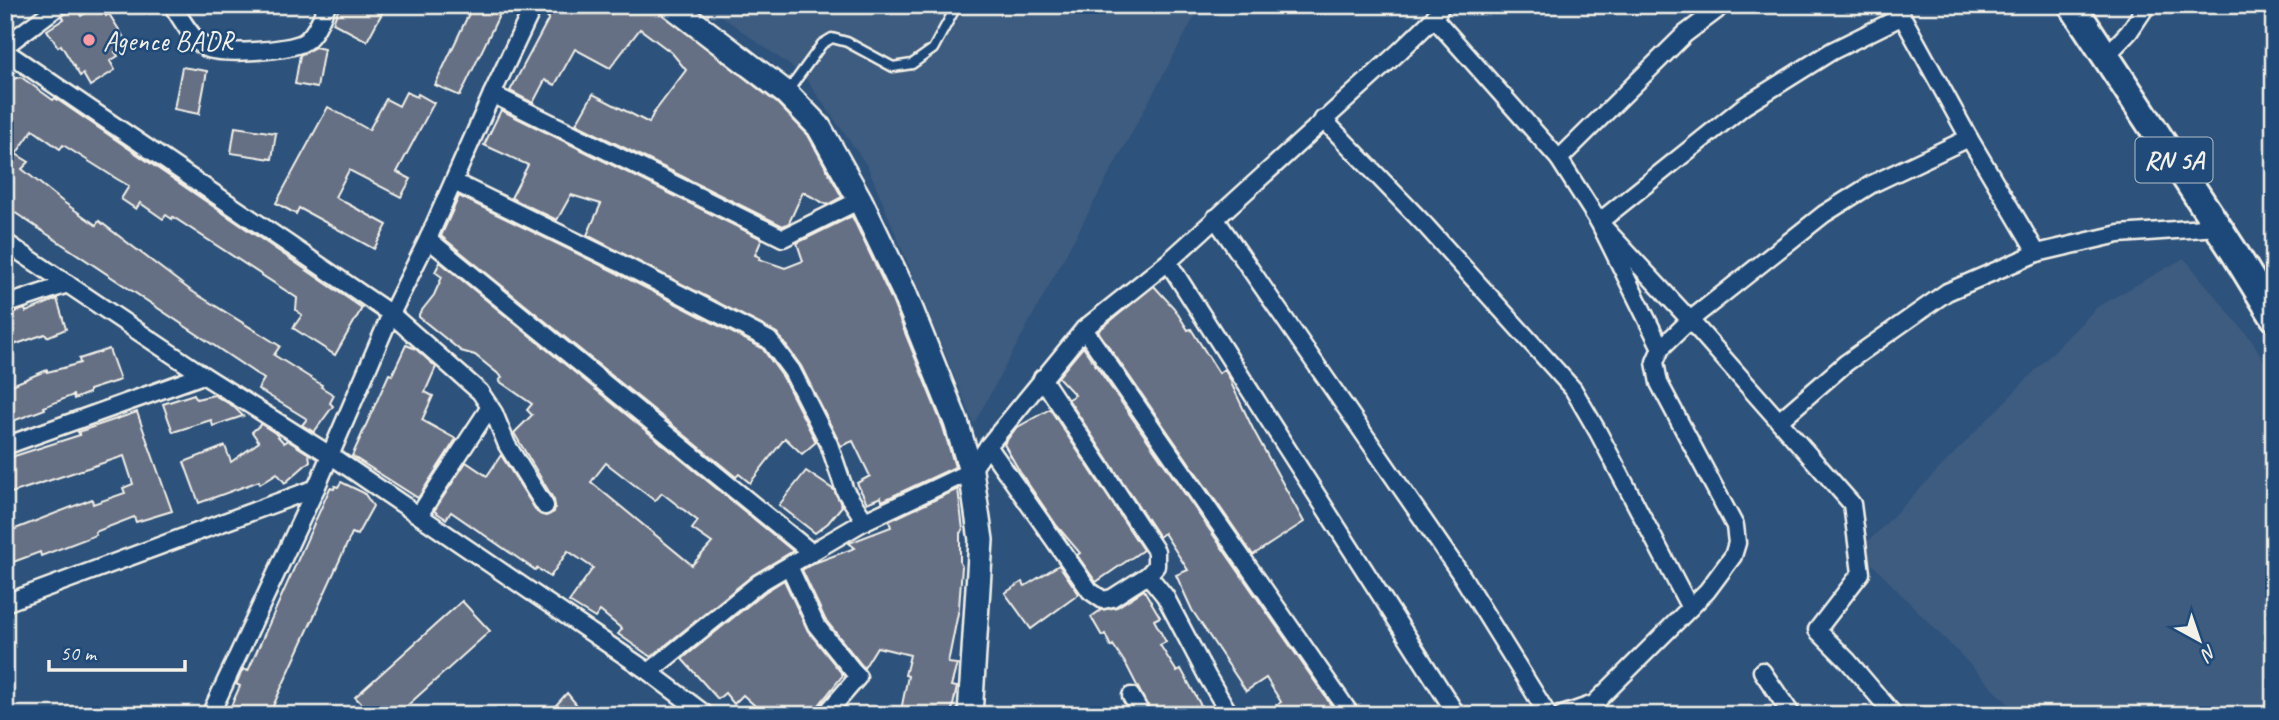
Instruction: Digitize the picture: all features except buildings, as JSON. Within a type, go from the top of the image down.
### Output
[{"type":"main road","points":[[671,5],[786,93],[819,127],[860,200],[904,292],[956,422],[971,471],[981,540],[970,715]]},
{"type":"main road","name":"RN 5A","points":[[2072,5],[2274,317]]},
{"type":"street","points":[[60,5],[5,48],[391,314],[480,392],[545,506]]},
{"type":"street","points":[[172,5],[191,33],[206,47],[223,51],[285,48],[305,42],[316,28],[327,5]]},
{"type":"street","points":[[209,715],[316,488],[391,314],[534,5]]},
{"type":"street","points":[[1559,159],[1685,34],[1717,10],[1719,5]]},
{"type":"street","points":[[2106,56],[2129,32],[2147,5]]},
{"type":"street","points":[[1599,222],[1744,106],[1898,11],[1969,138],[2038,253]]},
{"type":"street","points":[[649,672],[759,583],[865,521],[971,471],[1042,378],[1084,329],[1168,262],[1438,12],[1559,159],[1599,222],[1661,348]]},
{"type":"street","points":[[492,94],[783,238],[860,200]]},
{"type":"street","points":[[1323,119],[1426,226],[1573,389],[1690,608]]},
{"type":"street","points":[[1562,715],[1594,704],[1707,591],[1733,556],[1737,543],[1735,526],[1659,383],[1655,362],[1661,348],[1690,320],[1824,214],[1872,184],[1969,138]]},
{"type":"street","points":[[454,182],[769,340],[792,372],[829,444],[845,491],[865,521]]},
{"type":"street","points":[[1215,218],[1462,576],[1548,715]]},
{"type":"street","points":[[1599,222],[1690,320],[1852,504],[1861,573],[1817,629],[1894,715]]},
{"type":"street","points":[[1779,421],[1846,363],[1947,292],[2038,253],[2119,234],[2218,227]]},
{"type":"street","points":[[428,239],[812,553]]},
{"type":"street","points":[[5,242],[419,515],[649,672],[706,715]]},
{"type":"street","points":[[1168,262],[1457,715]]},
{"type":"street","points":[[5,305],[68,284]]},
{"type":"street","points":[[1084,329],[1351,715]]},
{"type":"street","points":[[5,446],[202,374]]},
{"type":"street","points":[[988,446],[1090,591],[1103,600],[1112,598],[1148,575],[1156,566],[1156,551],[1042,378]]},
{"type":"street","points":[[419,515],[489,407]]},
{"type":"street","points":[[5,603],[316,488]]},
{"type":"street","points":[[789,566],[816,625],[858,677],[825,715]]},
{"type":"street","points":[[1148,575],[1165,596],[1230,715]]},
{"type":"street","points":[[1762,671],[1792,715]]},
{"type":"street","points":[[1131,696],[1143,715]]},
{"type":"lane","points":[[786,93],[822,44],[832,38],[847,42],[893,67],[912,64],[933,49],[957,5]]},
{"type":"shaded area","points":[[706,5],[1201,5],[974,424],[868,167],[803,75]]},
{"type":"shaded area","points":[[2184,258],[2253,342],[2274,379],[2274,715],[2019,715],[1859,551],[2097,307]]},
{"type":"place","name":"Agence BADR","points":[[89,40]]}]
